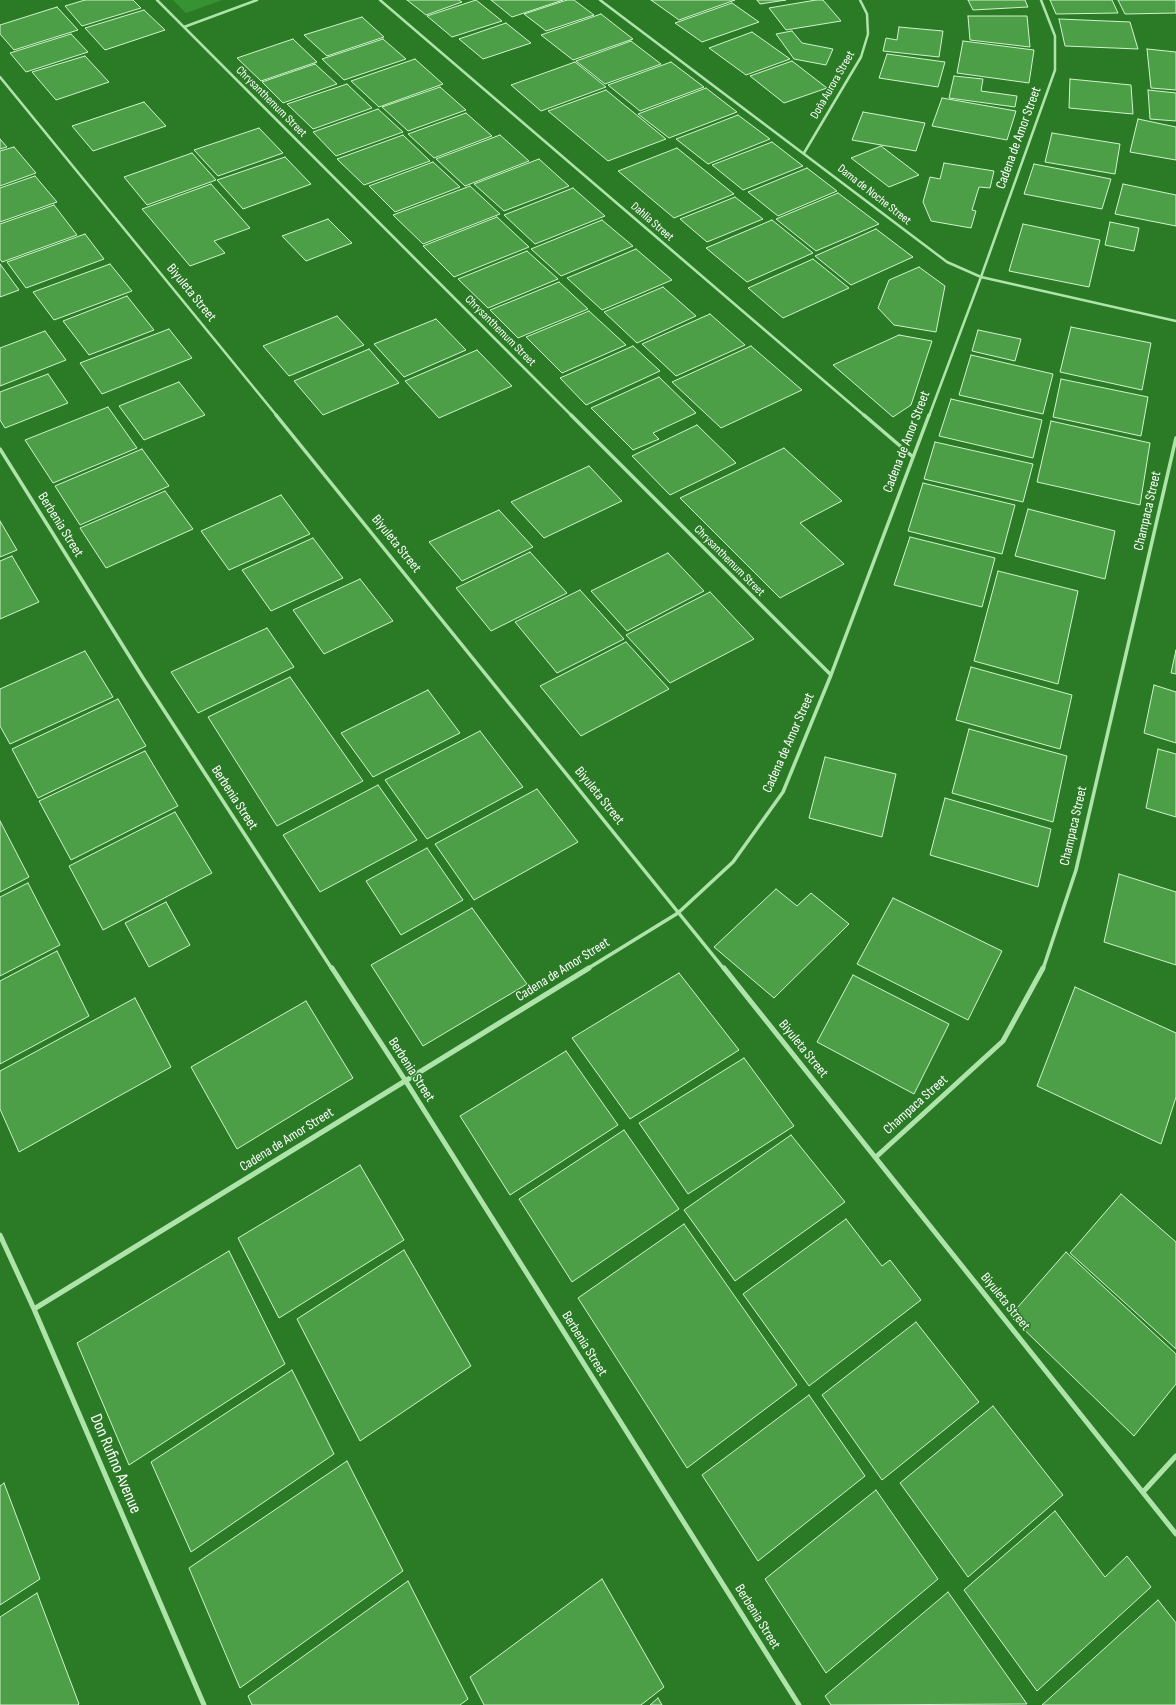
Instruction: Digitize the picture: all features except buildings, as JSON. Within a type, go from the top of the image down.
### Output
[{"type":"street","name":"Chrysanthemum Street","points":[[157,0],[831,675]]},
{"type":"street","points":[[184,27],[257,0]]},
{"type":"street","name":"Dahlia Street","points":[[380,0],[913,457]]},
{"type":"street","name":"Dama de Noche Street","points":[[600,0],[947,262],[981,277],[1176,322]]},
{"type":"street","name":"Doña Aurora Street","points":[[804,153],[861,57],[868,34],[867,14],[860,0]]},
{"type":"street","name":"Cadena de Amor Street","points":[[34,1309],[678,913],[733,862],[783,792],[831,675],[981,277],[1055,70],[1055,36],[1041,0]]},
{"type":"street","name":"Biyuleta Street","points":[[0,77],[396,561],[876,1157],[1176,1534]]},
{"type":"street","name":"Champaca Street","points":[[876,1157],[1003,1041],[1046,965],[1076,870],[1176,438]]},
{"type":"street","name":"Berbenia Street","points":[[0,449],[147,684],[405,1080],[799,1705]]},
{"type":"street","name":"Don Rufino Avenue","points":[[0,1235],[34,1309],[204,1705]]},
{"type":"street","points":[[1143,1492],[1176,1456]]},
{"type":"green space","points":[[173,0],[222,0],[186,13]]}]
